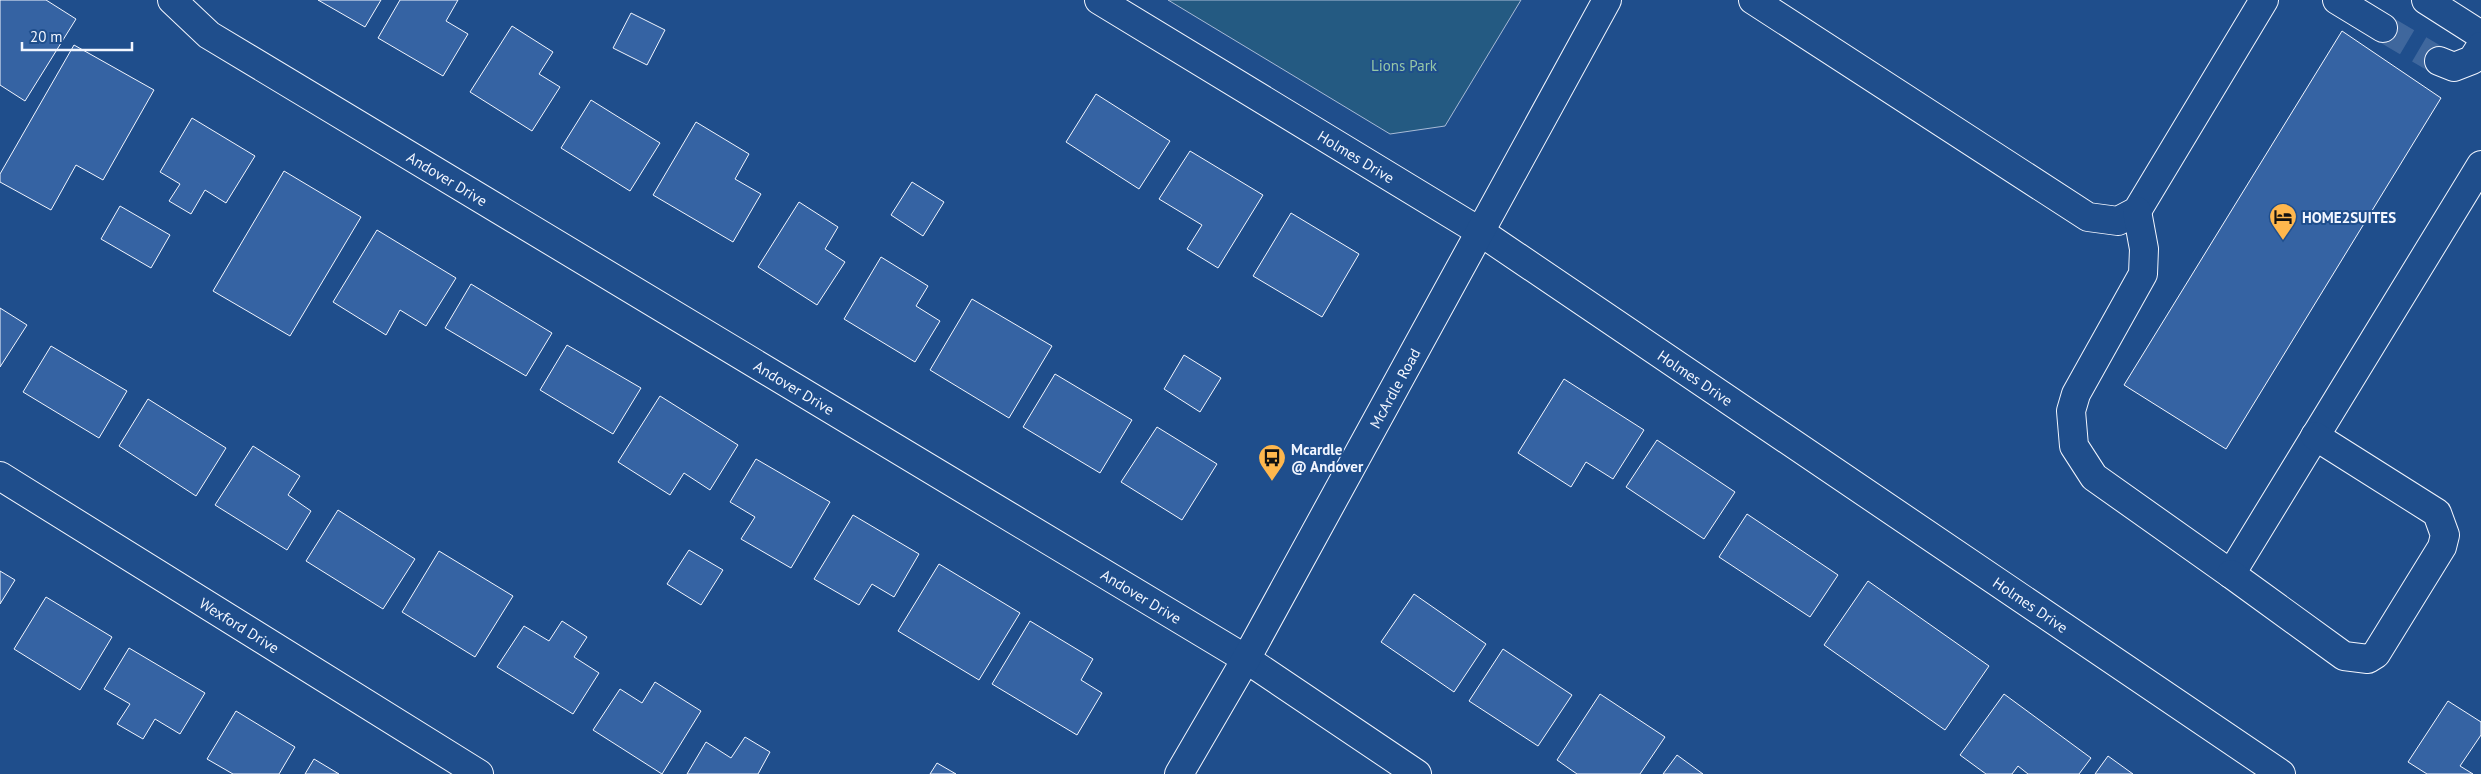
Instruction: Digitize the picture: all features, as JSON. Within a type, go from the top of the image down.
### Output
[{"type":"street","name":"Andover Drive","points":[[172,0],[209,35],[1246,659],[1417,774]]},
{"type":"street","name":"Holmes Drive","points":[[1099,0],[1479,230],[2281,774]]},
{"type":"street","name":"McArdle Road","points":[[1179,774],[1246,659],[1479,230],[1607,0]]},
{"type":"street","points":[[1753,0],[2088,216],[2118,221],[2136,211],[2264,0]]},
{"type":"street","points":[[2337,0],[2383,28]]},
{"type":"street","points":[[2426,0],[2481,34]]},
{"type":"street","points":[[2439,61],[2454,67],[2472,60],[2481,46]]},
{"type":"street","points":[[2230,574],[2481,165]]},
{"type":"street","points":[[2136,211],[2144,250],[2143,274],[2076,394],[2071,411],[2074,446],[2094,477],[2344,656],[2368,659],[2376,654],[2442,547],[2445,535],[2437,513],[2315,436]]},
{"type":"street","name":"Wexford Drive","points":[[0,476],[479,774]]},
{"type":"green space","name":"Lions Park","points":[[1168,0],[1521,0],[1445,126],[1390,134]]},
{"type":"building","points":[[0,0],[46,0],[76,19],[25,101],[0,85]]},
{"type":"building","points":[[318,0],[381,0],[365,27]]},
{"type":"building","points":[[400,0],[458,0],[446,21],[468,34],[443,76],[378,38]]},
{"type":"building","points":[[631,13],[665,30],[647,65],[613,48]]},
{"type":"building","points":[[512,26],[553,52],[539,74],[560,87],[532,131],[470,92]]},
{"type":"building","name":"HOME2SUITES","points":[[2342,31],[2441,98],[2226,449],[2124,385]]},
{"type":"building","points":[[74,45],[154,90],[103,180],[76,165],[51,210],[0,182],[0,174]]},
{"type":"building","points":[[1096,94],[1170,141],[1139,189],[1066,142]]},
{"type":"building","points":[[591,100],[660,143],[630,191],[561,148]]},
{"type":"building","points":[[192,118],[255,156],[226,203],[205,190],[191,214],[169,201],[180,184],[160,172]]},
{"type":"building","points":[[696,122],[749,154],[735,179],[761,194],[733,242],[653,195]]},
{"type":"building","points":[[1190,151],[1263,195],[1218,268],[1187,249],[1202,225],[1159,199]]},
{"type":"building","points":[[284,171],[361,217],[290,336],[213,291]]},
{"type":"building","points":[[912,182],[944,202],[923,236],[891,215]]},
{"type":"building","points":[[799,202],[838,227],[825,249],[845,262],[817,305],[758,267]]},
{"type":"building","points":[[120,206],[170,235],[151,268],[101,239]]},
{"type":"building","points":[[1291,213],[1359,254],[1322,317],[1253,276]]},
{"type":"building","points":[[377,230],[456,278],[426,326],[400,310],[386,335],[333,302]]},
{"type":"building","points":[[881,257],[928,286],[916,306],[940,321],[915,362],[844,319]]},
{"type":"building","points":[[471,284],[552,333],[526,376],[445,328]]},
{"type":"building","points":[[972,299],[1052,346],[1009,418],[930,370]]},
{"type":"building","points":[[0,308],[27,325],[0,367]]},
{"type":"building","points":[[567,345],[641,388],[613,434],[540,390]]},
{"type":"building","points":[[51,346],[127,391],[99,438],[23,392]]},
{"type":"building","points":[[1184,355],[1221,378],[1200,412],[1164,389]]},
{"type":"building","points":[[1055,374],[1132,420],[1100,473],[1023,427]]},
{"type":"building","points":[[1564,379],[1644,430],[1613,479],[1586,462],[1571,487],[1518,453]]},
{"type":"building","points":[[660,396],[738,445],[710,490],[684,473],[670,495],[618,462]]},
{"type":"building","points":[[148,399],[226,448],[196,496],[119,446]]},
{"type":"building","points":[[1157,427],[1217,464],[1182,520],[1121,482]]},
{"type":"building","points":[[1657,440],[1735,492],[1704,539],[1626,487]]},
{"type":"building","points":[[253,446],[300,476],[288,495],[311,511],[287,550],[215,505]]},
{"type":"building","points":[[756,459],[830,502],[791,568],[741,539],[755,517],[730,502]]},
{"type":"building","points":[[338,510],[415,559],[383,609],[306,561]]},
{"type":"building","points":[[1747,514],[1838,575],[1810,617],[1719,557]]},
{"type":"building","points":[[853,515],[919,554],[894,597],[872,584],[859,605],[814,579]]},
{"type":"building","points":[[689,550],[723,570],[701,605],[667,584]]},
{"type":"building","points":[[439,551],[513,596],[475,657],[402,612]]},
{"type":"building","points":[[939,564],[1020,613],[979,680],[898,631]]},
{"type":"building","points":[[0,571],[15,580],[0,604]]},
{"type":"building","points":[[1868,581],[1989,666],[1945,730],[1824,645]]},
{"type":"building","points":[[1414,594],[1486,644],[1454,692],[1381,642]]},
{"type":"building","points":[[46,597],[112,637],[80,690],[14,649]]},
{"type":"building","points":[[562,621],[587,637],[574,657],[599,673],[573,714],[497,667],[524,626],[549,641]]},
{"type":"building","points":[[1030,621],[1093,659],[1081,680],[1102,693],[1077,735],[992,684]]},
{"type":"building","points":[[129,648],[205,693],[180,734],[155,719],[143,739],[117,724],[130,704],[104,689]]},
{"type":"building","points":[[1503,649],[1572,695],[1538,746],[1469,701]]},
{"type":"building","points":[[655,682],[701,711],[662,774],[593,730],[620,689],[642,703]]},
{"type":"building","points":[[1600,694],[1665,737],[1640,774],[1577,774],[1557,760]]},
{"type":"building","points":[[2004,694],[2091,758],[2079,774],[2028,774],[2018,766],[2012,774],[1986,774],[1960,755]]},
{"type":"building","points":[[2448,701],[2481,722],[2481,735],[2460,766],[2473,774],[2427,774],[2408,762]]},
{"type":"building","points":[[236,711],[295,747],[279,774],[233,774],[207,759]]},
{"type":"building","points":[[745,737],[770,752],[758,774],[687,774],[706,742],[731,758]]},
{"type":"building","points":[[1677,755],[1703,774],[1663,774]]},
{"type":"building","points":[[2108,756],[2133,774],[2095,774]]},
{"type":"building","points":[[314,759],[339,774],[305,774]]},
{"type":"building","points":[[937,763],[956,774],[930,774]]},
{"type":"tunnel","points":[[2383,28],[2439,61]]},
{"type":"place","name":"HOME2SUITES","points":[[2283,241]]},
{"type":"place","name":"Mcardle @ Andover","points":[[1272,482]]}]
